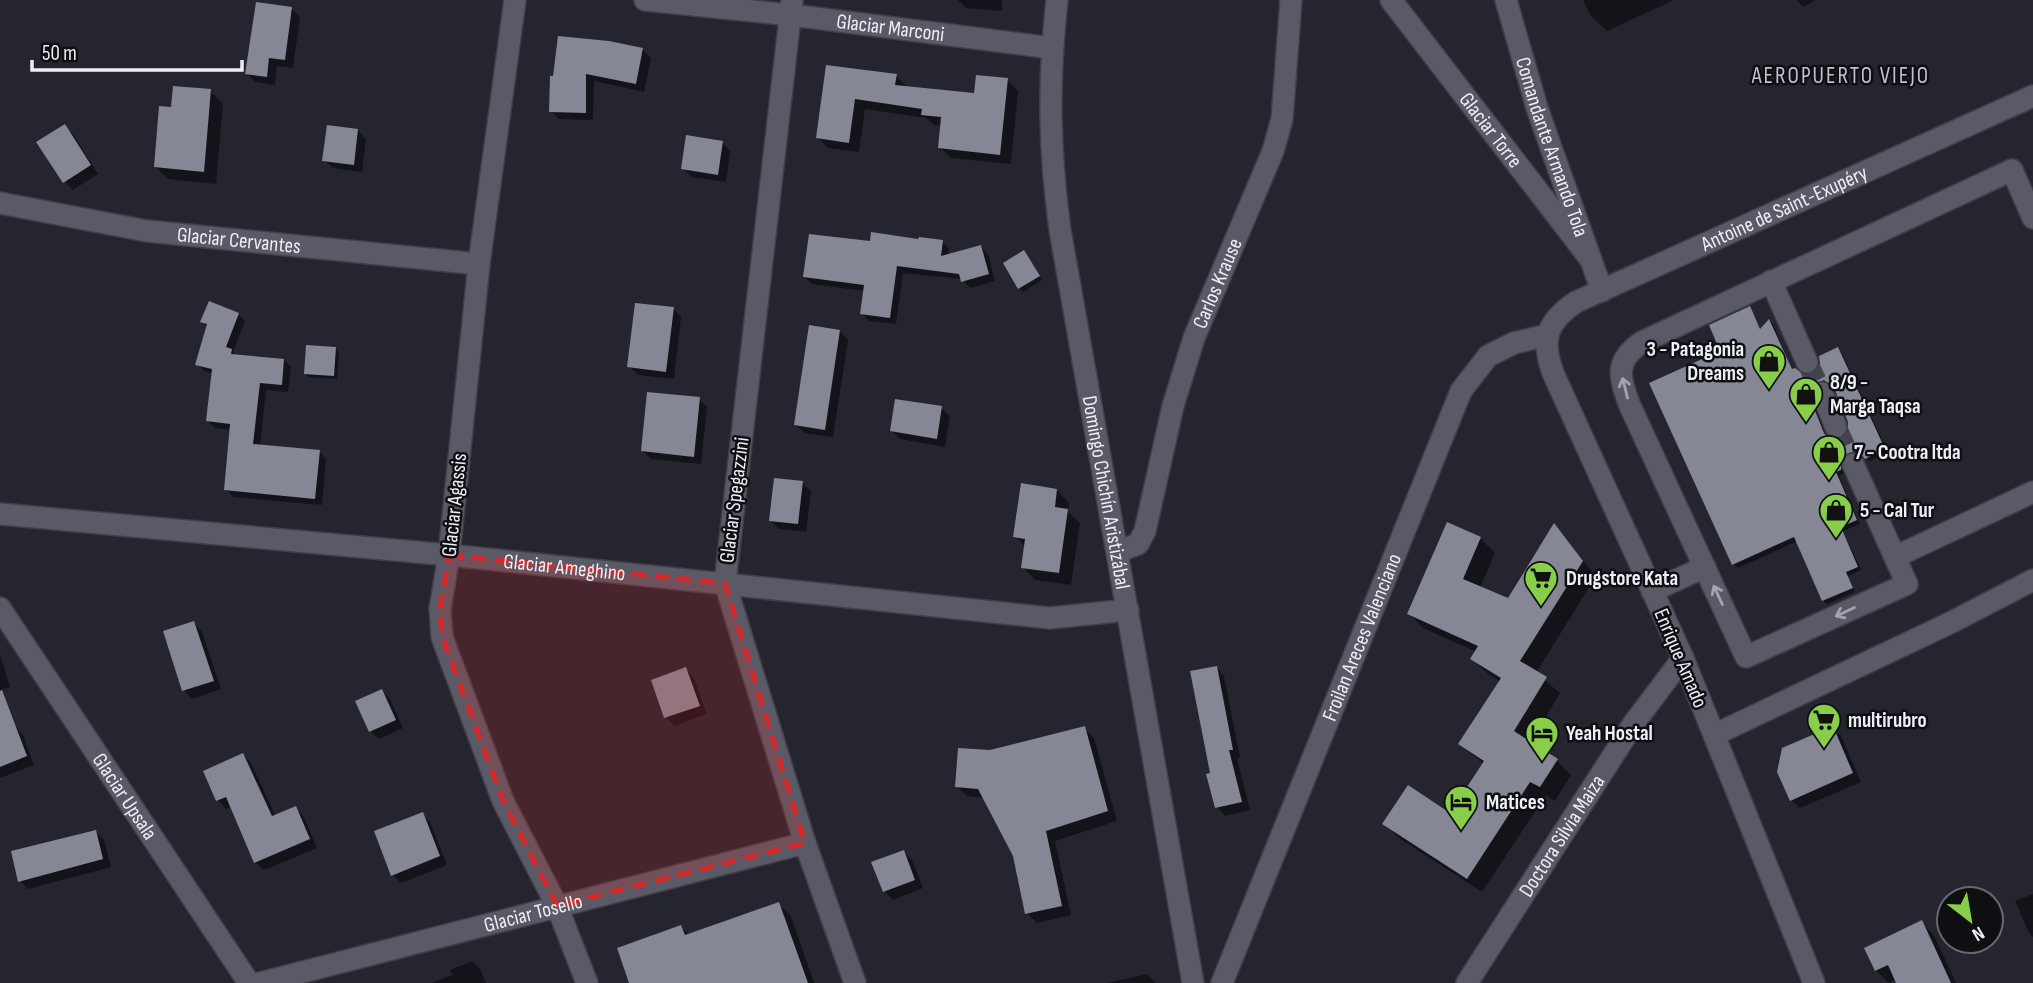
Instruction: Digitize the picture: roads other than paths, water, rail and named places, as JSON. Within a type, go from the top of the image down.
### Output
[{"type":"street","name":"Glaciar Agassis","points":[[516,0],[479,264],[449,555],[440,609],[442,638],[503,802],[557,906],[587,983]]},
{"type":"street","name":"Glaciar Marconi","points":[[645,0],[792,7],[1052,48]]},
{"type":"street","name":"Domingo Chichín Aristizábal","points":[[1057,0],[1052,48],[1050,132],[1056,205],[1193,983]]},
{"type":"street","name":"Carlos Krause","points":[[1117,552],[1138,544],[1145,531],[1173,405],[1194,338],[1273,151],[1282,119],[1291,0]]},
{"type":"street","name":"Glaciar Torre","points":[[1391,0],[1591,260]]},
{"type":"street","name":"Comandante Armando Tola","points":[[1506,0],[1537,108],[1602,291]]},
{"type":"street","name":"Glaciar Spegazzini","points":[[792,7],[724,583],[806,843],[855,983]]},
{"type":"street","name":"Antoine de Saint-Exupéry","points":[[1547,335],[1564,310],[1602,291],[2033,96]]},
{"type":"street","points":[[1853,464],[1907,584],[1746,657],[1630,406],[1622,385],[1621,366],[1627,353],[1642,342],[2012,170],[2033,218]]},
{"type":"street","name":"Glaciar Cervantes","points":[[0,204],[147,231],[479,264]]},
{"type":"street","points":[[1771,281],[1807,362]]},
{"type":"street","name":"Enrique Amado","points":[[1547,335],[1546,346],[1553,373],[1683,658],[1814,983]]},
{"type":"street","name":"Froilan Areces Valenciano","points":[[1222,983],[1461,391],[1488,356],[1514,343],[1547,335]]},
{"type":"street","points":[[1822,393],[1836,427]]},
{"type":"street","points":[[1895,557],[2033,492]]},
{"type":"street","name":"Glaciar Ameghino","points":[[0,514],[449,555],[1049,618],[1128,610]]},
{"type":"street","points":[[1652,591],[1705,567]]},
{"type":"street","points":[[1714,735],[1952,622],[2033,580]]},
{"type":"street","name":"Glaciar Upsala","points":[[0,608],[249,983]]},
{"type":"street","name":"Doctora Silvia Maiza","points":[[1467,983],[1634,723],[1683,658]]},
{"type":"street","name":"Glaciar Tosello","points":[[260,983],[806,843]]},
{"type":"tunnel","points":[[1807,362],[1822,393]]},
{"type":"tunnel","points":[[1836,427],[1853,464]]},
{"type":"place","name":"3 - Patagonia Dreams","points":[[1769,391]]},
{"type":"place","name":"8/9 - Marga Taqsa","points":[[1806,424]]},
{"type":"place","name":"7 - Cootra ltda","points":[[1829,482]]},
{"type":"place","name":"5 - Cal Tur","points":[[1836,540]]},
{"type":"place","name":"Drugstore Kata","points":[[1541,608]]},
{"type":"place","name":"multirubro","points":[[1824,750]]},
{"type":"place","name":"Yeah Hostal","points":[[1542,763]]},
{"type":"place","name":"Matices","points":[[1461,832]]},
{"type":"district","name":"AEROPUERTO VIEJO","points":[[1841,75]]}]
